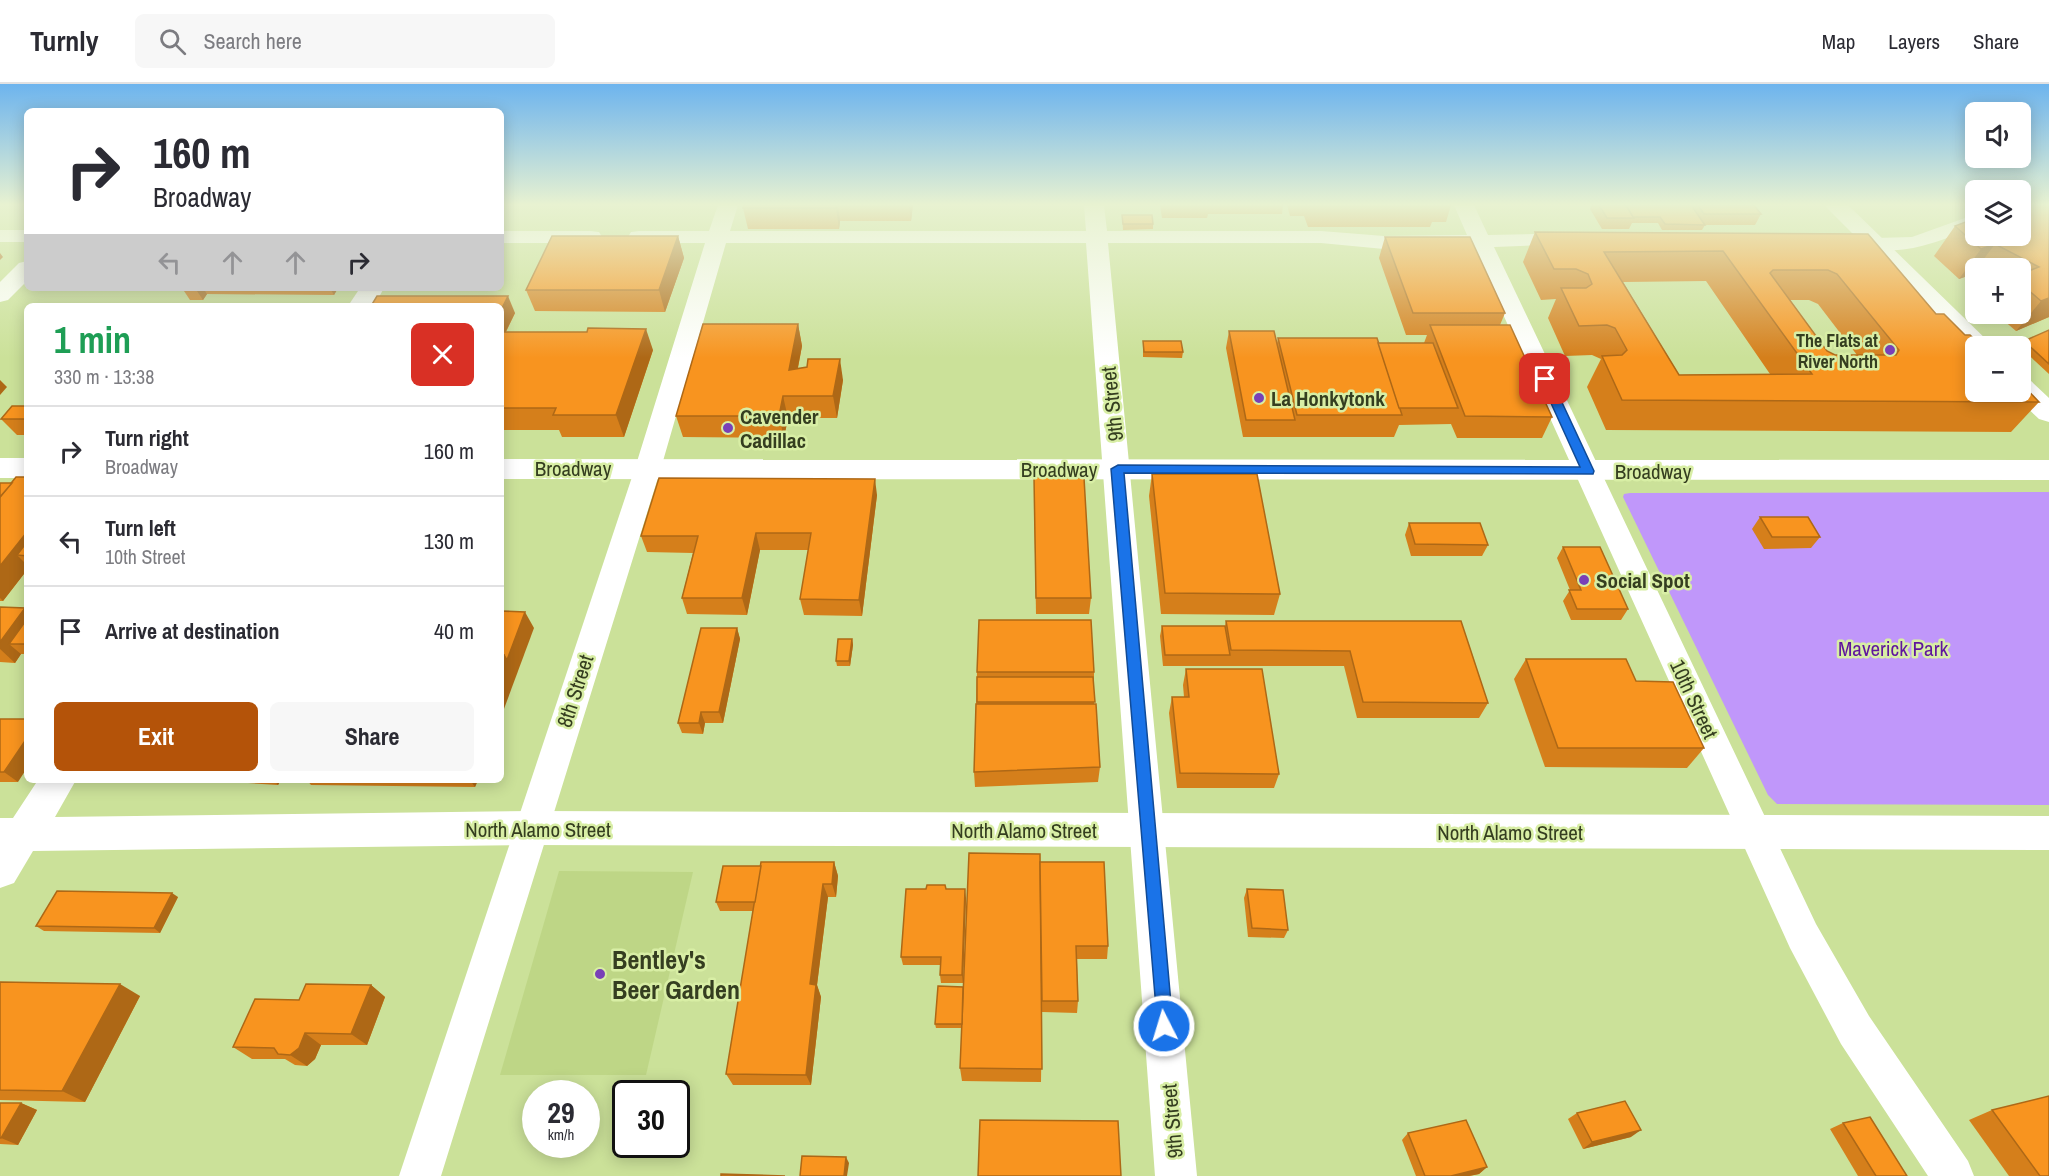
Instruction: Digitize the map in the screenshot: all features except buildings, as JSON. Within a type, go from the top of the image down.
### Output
[{"type":"street","name":"8th Street","points":[[420,1176],[648,468],[712,256]]},
{"type":"street","name":"9th Street","points":[[1098,256],[1118,469],[1176,1176]]},
{"type":"street","name":"10th Street","points":[[1487,256],[1803,936],[1855,1030],[1953,1176]]},
{"type":"street","points":[[1887,256],[1970,336]]},
{"type":"street","points":[[0,296],[24,271]]},
{"type":"street","points":[[2031,396],[2049,413]]},
{"type":"street","points":[[0,468],[24,468]]},
{"type":"street","name":"Broadway","points":[[504,469],[2049,470]]},
{"type":"street","points":[[0,870],[11,835],[55,783]]},
{"type":"street","name":"North Alamo Street","points":[[11,835],[532,828],[1755,830],[2049,833]]},
{"type":"shaded area","name":"Bentley's Beer Garden","points":[[559,871],[693,872],[646,1075],[500,1075]]},
{"type":"green space","name":"Maverick Park","points":[[2049,492],[2049,805],[1777,804],[1768,795],[1623,497],[1624,494],[1630,493]]},
{"type":"place","name":"The Flats at River North","points":[[1890,350]]},
{"type":"place","name":"La Honkytonk","points":[[1259,398]]},
{"type":"place","name":"Cavender Cadillac","points":[[728,428]]},
{"type":"place","name":"Social Spot","points":[[1584,580]]},
{"type":"place","name":"Bentley's Beer Garden","points":[[600,974]]},
{"type":"route","points":[[1164,1026],[1118,469],[1588,471],[1545,379]]}]
